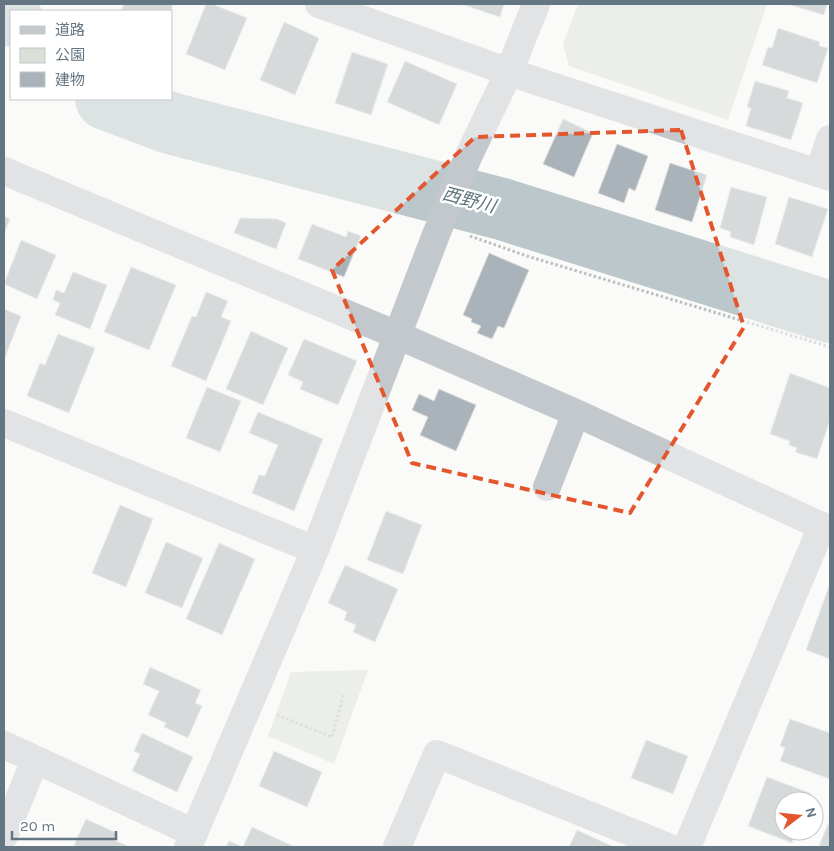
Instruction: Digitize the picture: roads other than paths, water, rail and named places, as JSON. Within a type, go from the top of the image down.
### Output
[{"type":"street","points":[[319,4],[509,72],[824,175],[830,138]]},
{"type":"street","points":[[4,746],[191,840],[315,550],[437,232],[469,154],[509,72],[536,4]]},
{"type":"street","points":[[4,171],[398,335],[576,413],[826,528],[687,847]]},
{"type":"street","points":[[547,487],[576,413]]},
{"type":"street","points":[[4,423],[315,550]]},
{"type":"street","points":[[397,847],[437,754],[668,847]]},
{"type":"street","points":[[4,836],[35,760]]},
{"type":"waterway","name":"西野川","points":[[4,9],[10,15]]},
{"type":"waterway","name":"西野川","points":[[109,100],[170,123],[502,209],[830,312]]}]
